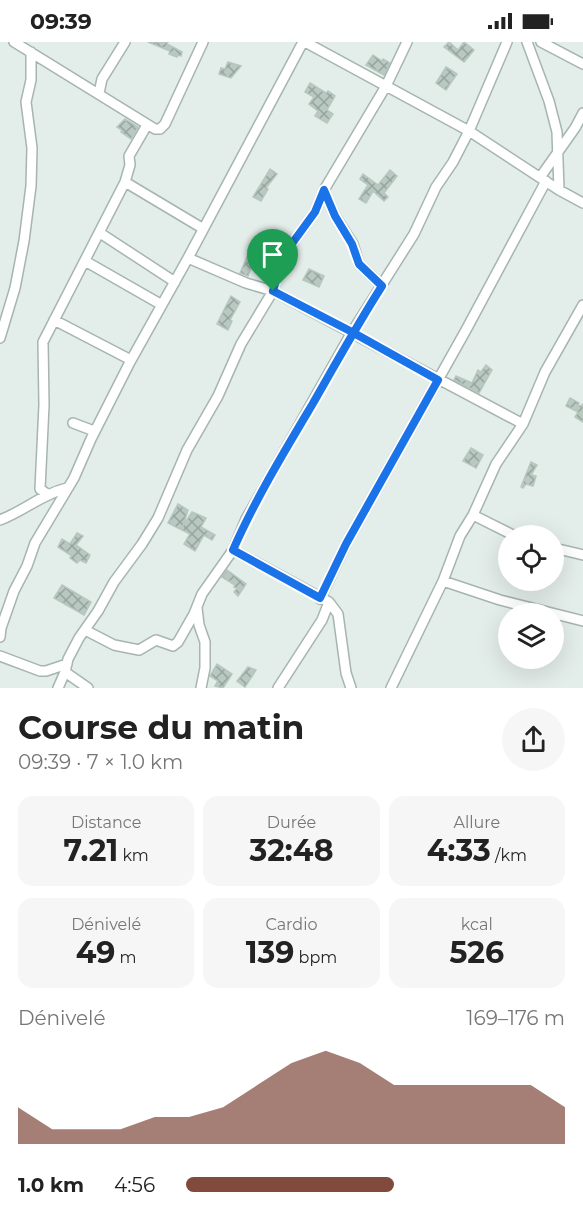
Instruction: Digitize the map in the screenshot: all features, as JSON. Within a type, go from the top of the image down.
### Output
[{"type":"street","points":[[99,93],[102,80],[125,42]]},
{"type":"street","points":[[16,43],[99,93],[113,104],[160,129],[165,124],[203,42]]},
{"type":"street","points":[[0,637],[14,591],[33,549],[78,470],[94,431],[131,360],[304,42],[469,131],[559,190],[583,203]]},
{"type":"street","points":[[58,688],[68,659],[85,630],[114,582],[158,518],[187,450],[218,396],[241,344],[273,291],[288,249],[315,212],[324,190],[386,86],[407,42]]},
{"type":"street","points":[[85,630],[114,645],[139,650],[156,640],[173,646],[178,642],[202,594],[233,550],[246,519],[352,332],[414,234],[436,187],[453,162],[469,131],[507,42]]},
{"type":"street","points":[[527,42],[549,101],[557,132],[559,190]]},
{"type":"street","points":[[541,42],[583,64]]},
{"type":"street","points":[[0,338],[19,269],[31,186],[32,156],[26,102],[31,80],[31,52]]},
{"type":"street","points":[[278,688],[322,620],[324,600],[351,535],[438,380],[558,150],[583,113]]},
{"type":"street","points":[[47,494],[40,489],[44,405],[43,342],[125,182],[130,165],[129,156],[147,124]]},
{"type":"street","points":[[125,182],[202,228]]},
{"type":"street","points":[[324,190],[335,216],[352,244],[359,264],[382,286]]},
{"type":"street","points":[[100,233],[175,282]]},
{"type":"street","points":[[188,258],[246,283],[273,291],[523,424]]},
{"type":"street","points":[[85,261],[162,305]]},
{"type":"street","points":[[391,688],[443,581],[460,536],[496,464],[523,424],[545,372],[583,305]]},
{"type":"street","points":[[54,320],[131,360]]},
{"type":"street","points":[[73,423],[94,431]]},
{"type":"street","points":[[0,520],[11,516],[47,494],[67,488]]},
{"type":"street","points":[[472,515],[498,528]]},
{"type":"street","points":[[233,550],[324,600],[338,614],[346,673],[351,688]]},
{"type":"street","points":[[564,550],[583,555]]},
{"type":"street","points":[[443,581],[500,600],[583,621]]},
{"type":"street","points":[[197,606],[199,625],[205,642],[205,668],[201,688]]},
{"type":"street","points":[[0,656],[40,671],[66,668]]},
{"type":"street","points":[[66,668],[88,688]]},
{"type":"building","points":[[148,42],[168,42],[167,44],[182,52],[181,56],[169,54],[170,51]]},
{"type":"building","points":[[449,42],[458,50],[464,42],[474,50],[464,62],[444,47]]},
{"type":"building","points":[[373,55],[390,63],[384,75],[366,65]]},
{"type":"building","points":[[228,62],[241,66],[231,78],[219,74],[221,68],[225,69]]},
{"type":"building","points":[[446,67],[457,74],[446,90],[436,83]]},
{"type":"building","points":[[310,83],[335,96],[327,110],[333,114],[327,123],[315,116],[318,111],[309,104],[314,97],[305,92]]},
{"type":"building","points":[[125,119],[138,127],[131,139],[117,127]]},
{"type":"building","points":[[270,169],[277,174],[266,188],[268,189],[261,201],[253,197]]},
{"type":"building","points":[[390,170],[397,176],[384,193],[388,197],[384,201],[373,191],[366,203],[359,199],[368,185],[360,179],[363,174],[378,185]]},
{"type":"building","points":[[267,255],[274,258],[266,275],[251,268],[248,276],[240,273],[247,257],[262,262]]},
{"type":"building","points":[[309,269],[324,276],[319,287],[303,280]]},
{"type":"building","points":[[231,296],[240,302],[230,320],[232,321],[228,330],[217,324]]},
{"type":"building","points":[[486,365],[492,370],[479,393],[454,380],[456,376],[472,383],[478,370],[481,372]]},
{"type":"building","points":[[570,398],[579,403],[578,405],[583,404],[583,422],[575,417],[578,412],[566,406]]},
{"type":"building","points":[[471,448],[483,455],[476,468],[463,461]]},
{"type":"building","points":[[531,462],[537,465],[531,475],[536,476],[533,486],[526,484],[523,488],[521,487]]},
{"type":"building","points":[[178,504],[188,510],[183,526],[192,512],[206,518],[201,527],[215,535],[212,540],[204,535],[195,551],[184,544],[190,534],[168,523]]},
{"type":"building","points":[[77,533],[83,536],[76,545],[90,555],[86,563],[80,560],[77,563],[70,558],[72,556],[58,547],[62,539],[70,544]]},
{"type":"building","points":[[227,570],[246,584],[238,596],[234,592],[237,588],[234,587],[235,585],[222,577]]},
{"type":"building","points":[[62,585],[91,602],[84,615],[54,598]]},
{"type":"building","points":[[217,664],[232,674],[223,688],[215,686],[218,681],[210,676]]},
{"type":"building","points":[[248,667],[256,670],[245,687],[237,681]]},
{"type":"route","points":[[273,291],[288,249],[315,212],[324,190],[335,216],[355,250],[359,264],[382,286],[352,332],[246,519],[233,550],[320,598],[346,544],[438,380],[352,332],[273,291]]}]
